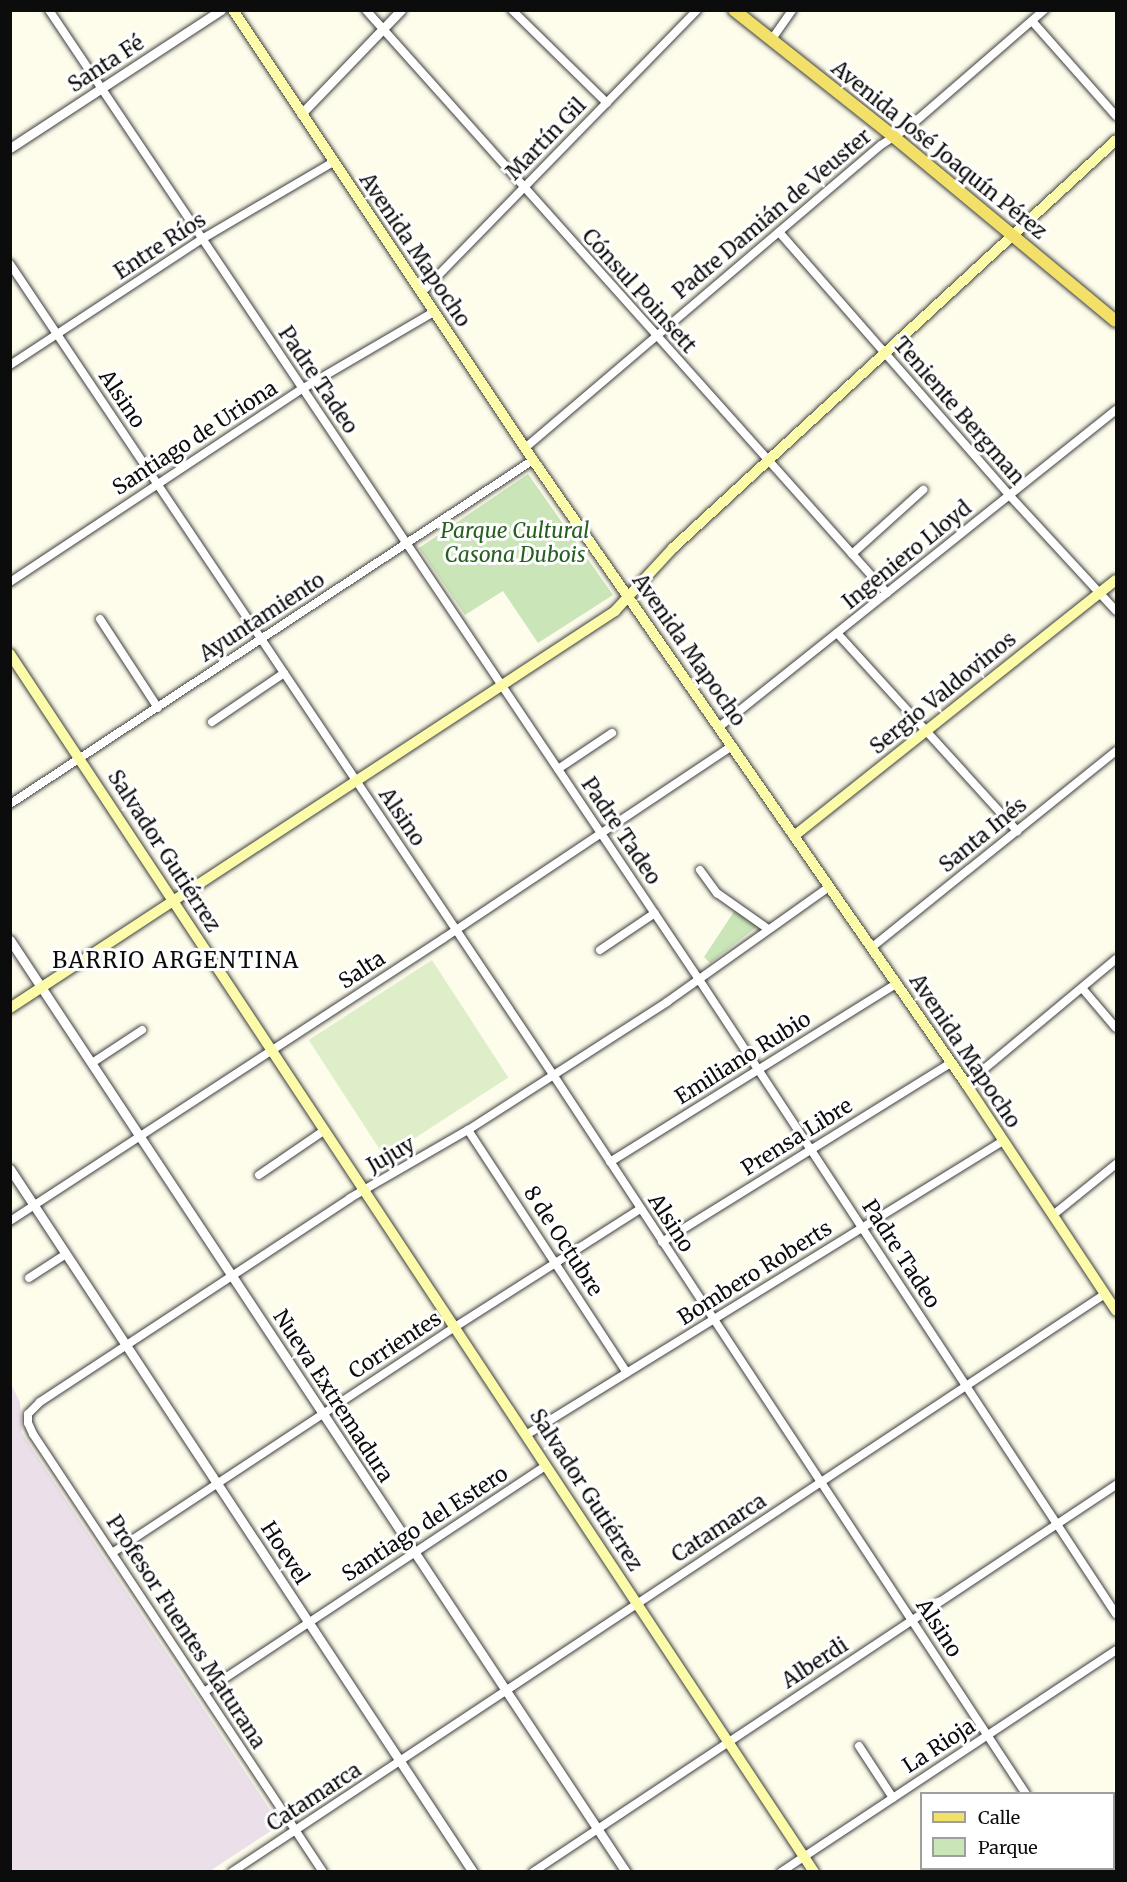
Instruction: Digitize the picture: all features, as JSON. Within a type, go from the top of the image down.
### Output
[{"type":"main road","name":"Avenida Mapocho","points":[[233,10],[533,460],[966,1084],[1105,1294],[1116,1307]]},
{"type":"main road","name":"Avenida José Joaquín Pérez","points":[[734,10],[894,136],[1116,321]]},
{"type":"main road","points":[[10,1008],[609,615],[666,554],[1116,140]]},
{"type":"main road","name":"Sergio Valdovinos","points":[[794,836],[1116,580]]},
{"type":"main road","name":"Salvador Gutiérrez","points":[[10,654],[814,1872]]},
{"type":"street","name":"Padre Tadeo","points":[[49,10],[655,913],[1116,1614]]},
{"type":"street","name":"Santa Fé","points":[[10,148],[221,10]]},
{"type":"street","name":"Cónsul Poinsett","points":[[366,10],[523,189],[887,594]]},
{"type":"street","points":[[301,114],[402,10]]},
{"type":"street","points":[[512,10],[607,103]]},
{"type":"street","name":"Martín Gil","points":[[421,293],[697,10]]},
{"type":"street","points":[[772,39],[792,10]]},
{"type":"street","name":"Padre Damián de Veuster","points":[[525,448],[880,145],[909,128],[1044,10]]},
{"type":"street","points":[[1032,21],[1116,116]]},
{"type":"street","name":"Entre Ríos","points":[[10,365],[202,239],[333,162]]},
{"type":"street","name":"Teniente Bergman","points":[[779,232],[1010,496],[1116,611]]},
{"type":"street","name":"Alsino","points":[[10,264],[554,1076],[1025,1792]]},
{"type":"street","name":"Santiago de Uriona","points":[[10,582],[302,389],[434,312]]},
{"type":"street","name":"Ingeniero Lloyd","points":[[719,727],[1116,410]]},
{"type":"street","name":"Ayuntamiento","points":[[10,804],[533,460]]},
{"type":"street","points":[[852,554],[923,490]]},
{"type":"street","points":[[100,619],[158,708]]},
{"type":"street","points":[[837,633],[1017,831]]},
{"type":"street","points":[[212,722],[284,673]]},
{"type":"street","name":"Padre Tadeo","points":[[558,769],[612,734]]},
{"type":"street","name":"Salta","points":[[10,1221],[456,930],[732,746]]},
{"type":"street","name":"Santa Inés","points":[[871,948],[1116,752]]},
{"type":"street","points":[[700,870],[717,893],[768,929]]},
{"type":"street","name":"Jujuy","points":[[31,1410],[126,1344],[364,1190],[468,1130],[554,1076],[829,887]]},
{"type":"street","name":"Padre Tadeo","points":[[600,950],[655,913]]},
{"type":"street","name":"Nueva Extremadura","points":[[10,940],[626,1872]]},
{"type":"street","points":[[966,1084],[1116,959]]},
{"type":"street","name":"Emiliano Rubio","points":[[610,1162],[896,984]]},
{"type":"street","points":[[1082,988],[1116,1028]]},
{"type":"street","points":[[92,1063],[142,1030]]},
{"type":"street","name":"Prensa Libre","points":[[662,1242],[951,1063]]},
{"type":"street","points":[[259,1174],[325,1130]]},
{"type":"street","name":"8 de Octubre","points":[[468,1130],[627,1373]]},
{"type":"street","name":"Bombero Roberts","points":[[526,1435],[1003,1141]]},
{"type":"street","points":[[1053,1215],[1116,1164]]},
{"type":"street","name":"Hoevel","points":[[10,1169],[473,1872]]},
{"type":"street","name":"Corrientes","points":[[112,1553],[455,1327],[640,1209]]},
{"type":"street","points":[[29,1278],[66,1254]]},
{"type":"street","name":"Catamarca","points":[[232,1872],[1105,1294]]},
{"type":"street","name":"Profesor Fuentes Maturana","points":[[31,1410],[27,1418],[30,1428],[323,1872]]},
{"type":"street","name":"Santiago del Estero","points":[[204,1692],[546,1466]]},
{"type":"street","name":"Alberdi","points":[[533,1872],[1116,1485]]},
{"type":"street","name":"La Rioja","points":[[781,1872],[1116,1650]]},
{"type":"street","points":[[859,1746],[893,1798]]},
{"type":"shaded area","points":[[11,1384],[20,1402],[22,1433],[280,1825],[210,1871],[11,1871]]},
{"type":"green space","name":"Parque Cultural Casona Dubois","points":[[528,474],[613,595],[538,643],[503,591],[465,615],[419,548]]},
{"type":"green space","points":[[735,910],[758,926],[710,963],[704,957]]},
{"type":"green space","points":[[432,960],[508,1077],[385,1157],[309,1040]]},
{"type":"district","name":"BARRIO ARGENTINA","points":[[176,961]]}]
